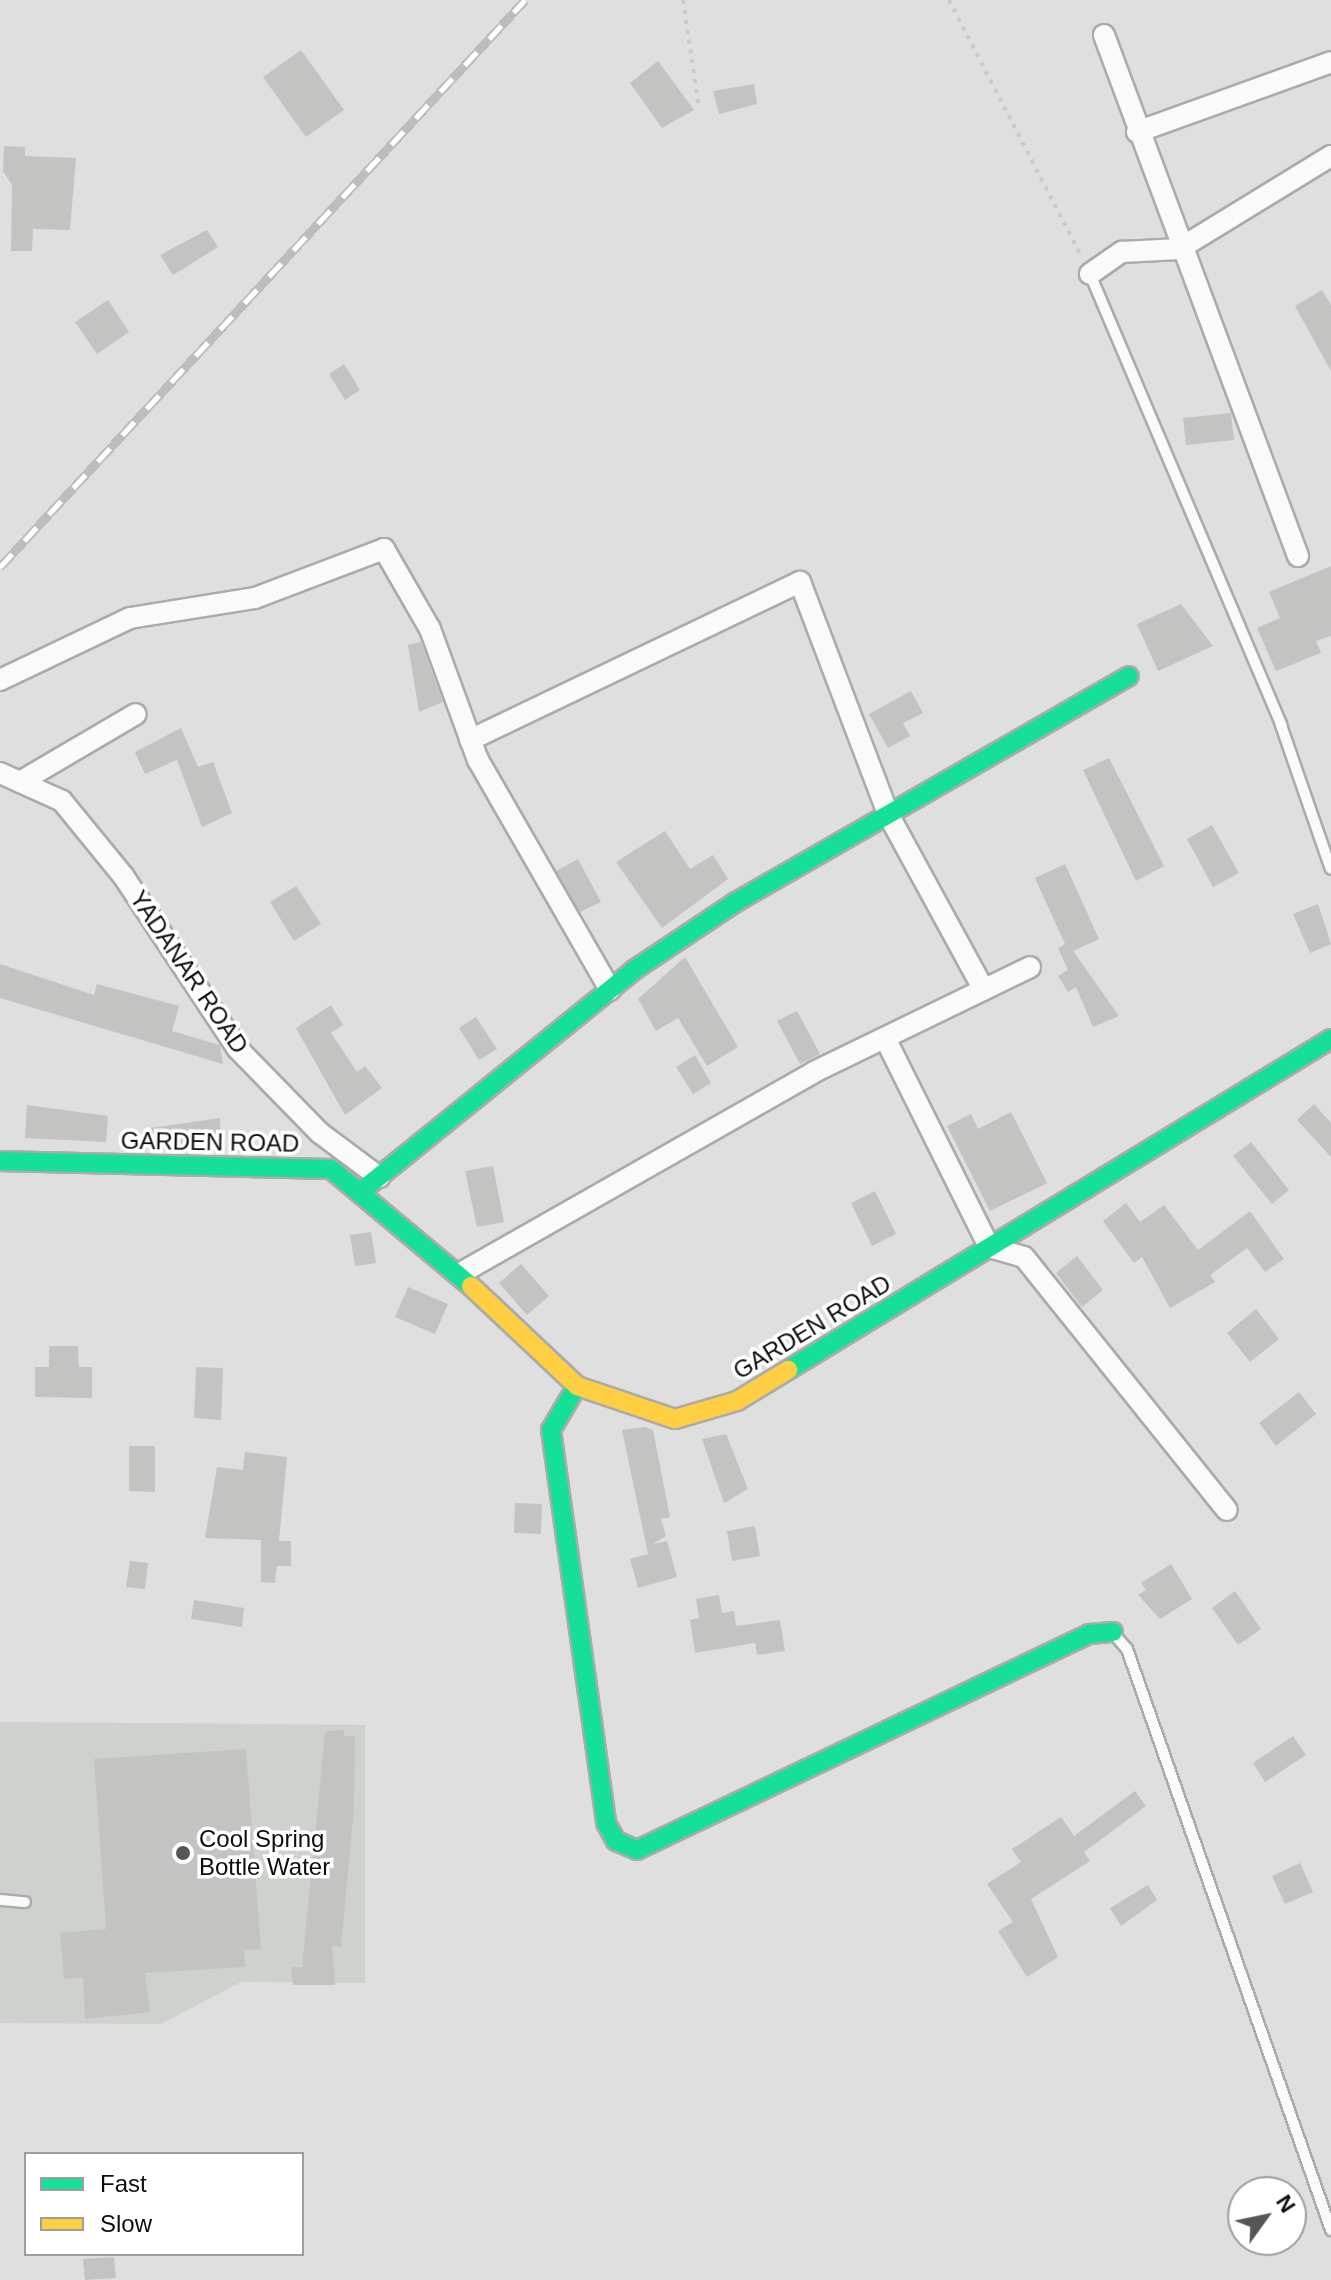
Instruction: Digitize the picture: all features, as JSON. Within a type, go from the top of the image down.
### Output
[{"type":"street","points":[[1104,35],[1179,249],[1298,556]]},
{"type":"street","points":[[1137,132],[1331,62]]},
{"type":"street","points":[[1090,274],[1122,252],[1179,249],[1331,156]]},
{"type":"street","points":[[0,680],[130,618],[255,598],[384,549],[430,629],[470,740],[610,990]]},
{"type":"street","points":[[470,740],[800,582],[888,814],[984,990]]},
{"type":"street","points":[[360,1192],[610,990],[736,902],[1129,676]]},
{"type":"street","points":[[20,782],[136,714]]},
{"type":"street","name":"YADANAR ROAD","points":[[0,773],[62,801],[124,877],[237,1048],[320,1133],[379,1177]]},
{"type":"street","points":[[459,1274],[885,1038],[1030,967]]},
{"type":"street","points":[[885,1038],[989,1247],[1024,1257],[1227,1510]]},
{"type":"street","name":"GARDEN ROAD","points":[[0,1161],[331,1169],[459,1274],[577,1386],[675,1419],[737,1401],[1331,1039]]},
{"type":"street","points":[[577,1386],[551,1430],[606,1823],[616,1841],[637,1850],[1089,1634],[1113,1632]]},
{"type":"lane","points":[[1090,274],[1281,725],[1331,869]]},
{"type":"lane","points":[[1113,1632],[1127,1649],[1331,2230]]},
{"type":"lane","points":[[0,1900],[25,1902]]},
{"type":"path","points":[[683,0],[699,107]]},
{"type":"path","points":[[949,0],[1090,274]]},
{"type":"shaded area","name":"Cool Spring Bottle Water","points":[[0,1722],[365,1725],[365,1983],[241,1982],[161,2024],[0,2023]]},
{"type":"building","points":[[301,50],[344,110],[306,137],[263,77]]},
{"type":"building","points":[[658,61],[694,110],[662,128],[630,83]]},
{"type":"building","points":[[754,84],[757,104],[719,114],[713,91]]},
{"type":"building","points":[[4,146],[25,147],[25,156],[76,158],[70,230],[33,229],[32,251],[11,251],[12,185],[3,171]]},
{"type":"building","points":[[207,230],[218,247],[173,275],[160,255]]},
{"type":"building","points":[[1322,290],[1331,305],[1331,371],[1295,306]]},
{"type":"building","points":[[108,300],[129,332],[97,354],[75,322]]},
{"type":"building","points":[[344,364],[360,390],[345,400],[329,374]]},
{"type":"building","points":[[1231,413],[1234,440],[1186,445],[1183,418]]},
{"type":"building","points":[[1331,566],[1331,636],[1316,641],[1321,653],[1276,671],[1257,628],[1280,618],[1269,592]]},
{"type":"building","points":[[1181,604],[1213,646],[1158,671],[1137,624]]},
{"type":"building","points":[[421,642],[443,702],[419,712],[408,645]]},
{"type":"building","points":[[911,691],[923,713],[903,723],[910,736],[888,748],[869,714]]},
{"type":"building","points":[[181,728],[198,767],[213,762],[232,813],[202,827],[177,760],[145,774],[135,752]]},
{"type":"building","points":[[1109,758],[1164,866],[1136,881],[1083,770]]},
{"type":"building","points":[[1212,825],[1239,873],[1213,887],[1187,839]]},
{"type":"building","points":[[665,831],[690,869],[713,855],[728,879],[662,928],[616,862]]},
{"type":"building","points":[[578,859],[601,902],[580,912],[556,871]]},
{"type":"building","points":[[1065,864],[1099,939],[1073,951],[1119,1016],[1093,1027],[1076,987],[1068,992],[1058,976],[1068,970],[1058,948],[1065,944],[1035,878]]},
{"type":"building","points":[[296,886],[321,924],[294,941],[270,902]]},
{"type":"building","points":[[1318,904],[1331,944],[1310,953],[1293,914]]},
{"type":"building","points":[[685,957],[738,1047],[707,1066],[678,1018],[656,1031],[638,999]]},
{"type":"building","points":[[0,964],[94,995],[97,984],[179,1006],[172,1031],[220,1045],[223,1064],[0,998]]},
{"type":"building","points":[[331,1005],[343,1025],[331,1033],[357,1072],[365,1066],[382,1088],[345,1115],[296,1028]]},
{"type":"building","points":[[797,1011],[820,1054],[800,1064],[777,1021]]},
{"type":"building","points":[[476,1017],[497,1049],[479,1060],[459,1028]]},
{"type":"building","points":[[695,1055],[711,1083],[693,1094],[676,1067]]},
{"type":"building","points":[[1314,1104],[1331,1123],[1331,1157],[1297,1120]]},
{"type":"building","points":[[27,1105],[108,1116],[106,1142],[25,1138]]},
{"type":"building","points":[[1011,1112],[1047,1183],[990,1211],[947,1126],[971,1114],[978,1129]]},
{"type":"building","points":[[220,1118],[221,1147],[151,1148],[150,1128]]},
{"type":"building","points":[[1251,1142],[1289,1190],[1272,1204],[1233,1156]]},
{"type":"building","points":[[493,1166],[504,1222],[477,1227],[465,1171]]},
{"type":"building","points":[[875,1191],[896,1234],[872,1246],[851,1203]]},
{"type":"building","points":[[1126,1203],[1140,1222],[1164,1205],[1198,1250],[1250,1211],[1284,1259],[1265,1272],[1247,1248],[1210,1275],[1215,1282],[1170,1308],[1142,1257],[1134,1263],[1103,1221]]},
{"type":"building","points":[[371,1232],[376,1263],[355,1266],[350,1235]]},
{"type":"building","points":[[1077,1256],[1103,1290],[1082,1307],[1056,1273]]},
{"type":"building","points":[[521,1264],[549,1296],[527,1315],[499,1283]]},
{"type":"building","points":[[408,1287],[448,1304],[435,1334],[395,1317]]},
{"type":"building","points":[[1256,1309],[1279,1339],[1250,1362],[1227,1333]]},
{"type":"building","points":[[49,1346],[78,1346],[79,1367],[92,1367],[92,1398],[35,1397],[35,1367],[49,1367]]},
{"type":"building","points":[[196,1367],[223,1368],[221,1420],[194,1418]]},
{"type":"building","points":[[1299,1392],[1316,1414],[1276,1446],[1259,1423]]},
{"type":"building","points":[[645,1427],[653,1430],[670,1517],[661,1519],[666,1536],[653,1544],[667,1541],[677,1577],[638,1588],[630,1559],[648,1554],[622,1430]]},
{"type":"building","points":[[726,1434],[748,1489],[724,1503],[702,1439]]},
{"type":"building","points":[[129,1446],[155,1446],[155,1492],[129,1491]]},
{"type":"building","points":[[245,1452],[287,1457],[279,1541],[291,1541],[291,1566],[277,1566],[275,1583],[261,1582],[261,1540],[205,1538],[217,1467],[243,1470]]},
{"type":"building","points":[[515,1503],[542,1504],[541,1534],[514,1533]]},
{"type":"building","points":[[755,1526],[760,1556],[732,1561],[727,1531]]},
{"type":"building","points":[[130,1561],[148,1563],[145,1589],[126,1587]]},
{"type":"building","points":[[1171,1564],[1192,1599],[1160,1619],[1138,1595],[1146,1590],[1141,1583]]},
{"type":"building","points":[[1235,1591],[1261,1629],[1238,1645],[1212,1608]]},
{"type":"building","points":[[719,1595],[722,1613],[734,1611],[736,1626],[780,1620],[785,1651],[757,1655],[755,1643],[695,1653],[690,1620],[699,1618],[696,1599]]},
{"type":"building","points":[[194,1600],[244,1608],[242,1627],[191,1619]]},
{"type":"building","points":[[344,1729],[344,1736],[355,1736],[354,1808],[341,1948],[332,1945],[335,1985],[293,1985],[291,1967],[302,1967],[325,1732]]},
{"type":"building","points":[[1293,1736],[1306,1755],[1265,1782],[1253,1763]]},
{"type":"building","points":[[246,1749],[261,1949],[244,1950],[245,1967],[145,1973],[150,2012],[85,2019],[83,1977],[64,1979],[60,1933],[106,1929],[94,1759]]},
{"type":"building","points":[[1135,1791],[1146,1806],[1084,1852],[1090,1861],[1031,1899],[1058,1957],[1027,1977],[998,1931],[1013,1922],[987,1884],[1021,1862],[1012,1849],[1061,1817],[1074,1836]]},
{"type":"building","points":[[1300,1863],[1313,1892],[1285,1904],[1272,1876]]},
{"type":"building","points":[[1148,1885],[1157,1900],[1121,1926],[1110,1908]]},
{"type":"building","points":[[114,2257],[116,2278],[85,2280],[83,2259]]},
{"type":"railway","points":[[0,567],[525,0]]},
{"type":"traffic: fast","points":[[360,1192],[634,970],[736,902],[1129,676]]},
{"type":"traffic: fast","points":[[788,1370],[1331,1039]]},
{"type":"traffic: fast","points":[[0,1161],[331,1169],[471,1286]]},
{"type":"traffic: fast","points":[[577,1386],[551,1430],[606,1823],[616,1841],[637,1850],[1089,1634],[1113,1632]]},
{"type":"traffic: slow","points":[[471,1286],[577,1386],[675,1419],[737,1401],[788,1370]]},
{"type":"place","name":"Cool Spring Bottle Water","points":[[183,1853]]}]
